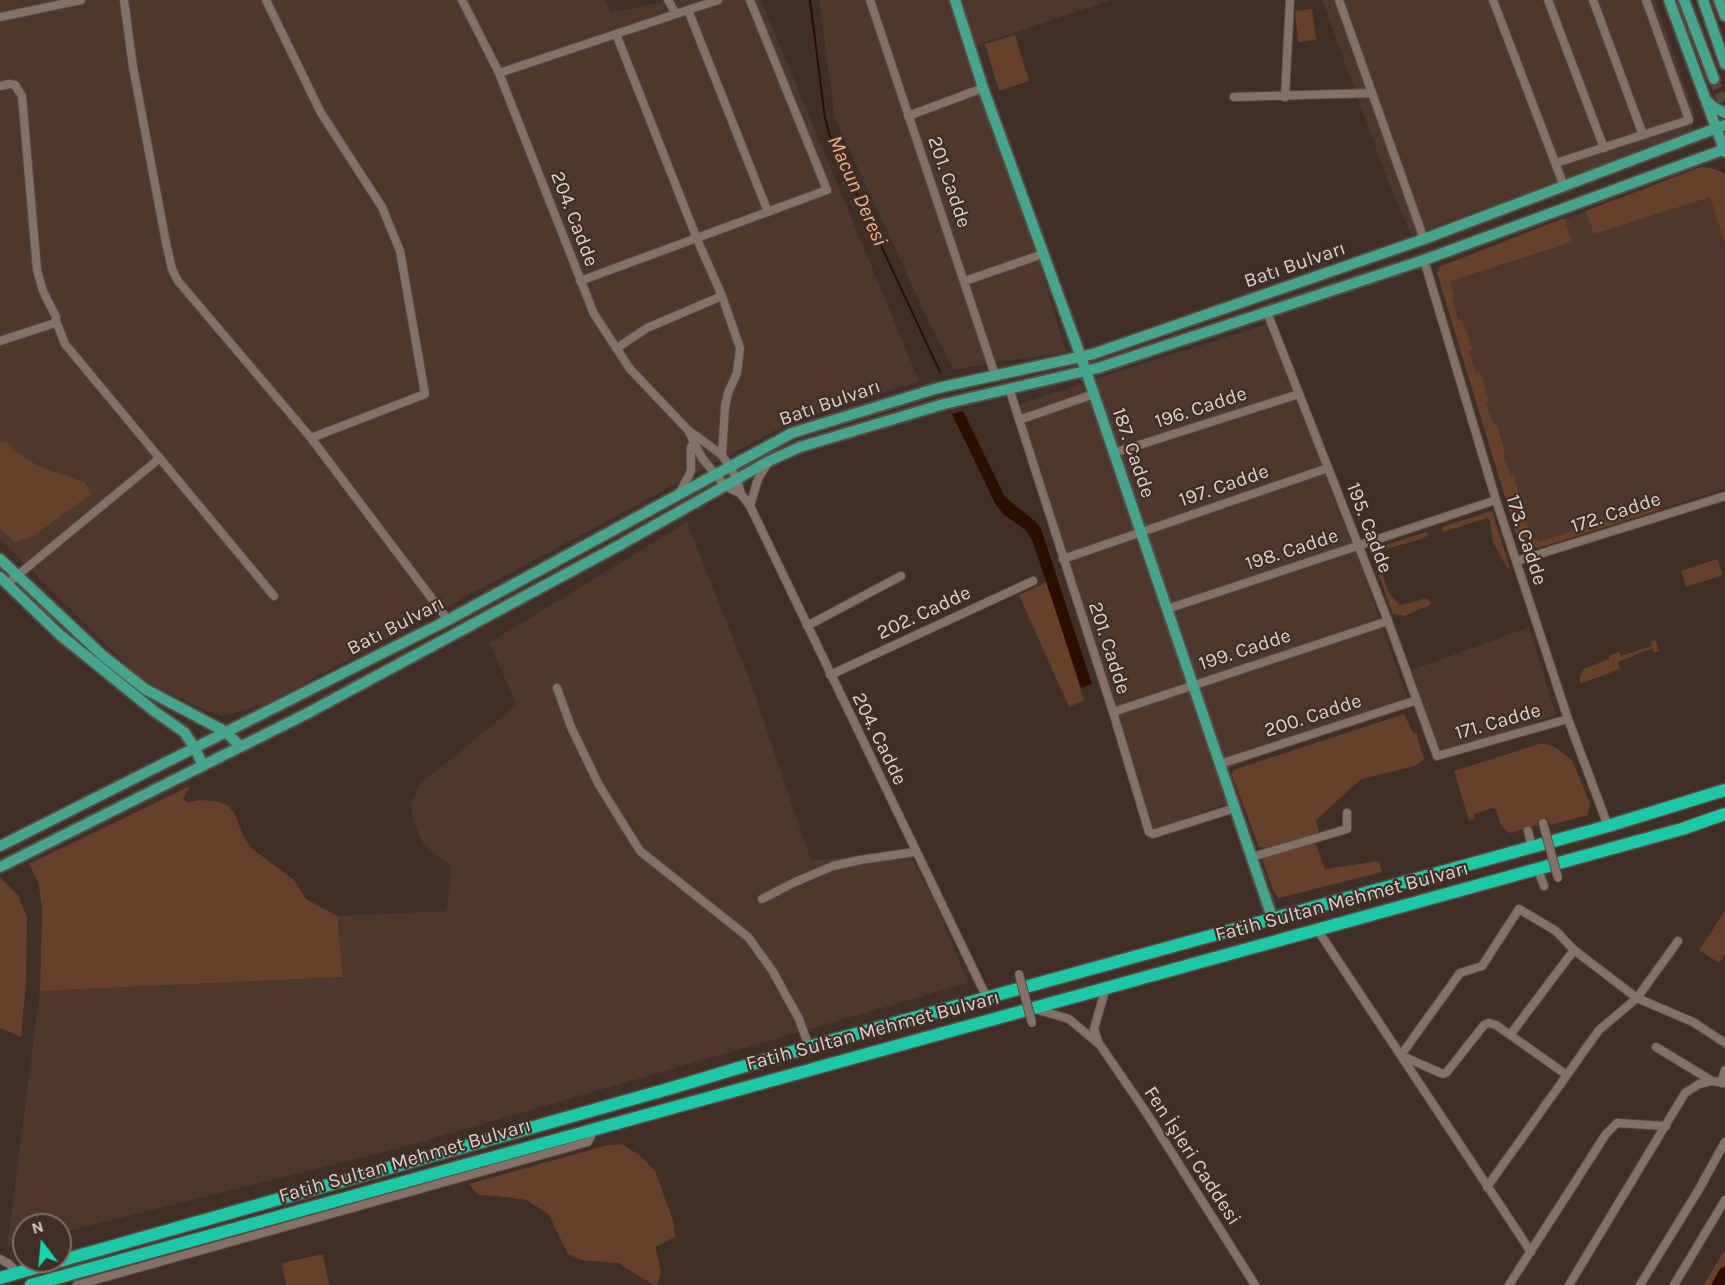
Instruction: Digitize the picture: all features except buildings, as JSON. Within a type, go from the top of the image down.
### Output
[{"type":"highway","name":"Fatih Sultan Mehmet Bulvarı","points":[[72,1258],[809,1047],[1532,848],[1725,790]]},
{"type":"highway","name":"Fatih Sultan Mehmet Bulvarı","points":[[31,1285],[1682,829],[1725,814]]},
{"type":"highway","name":"Fatih Sultan Mehmet Bulvarı","points":[[0,1278],[17,1273]]},
{"type":"main road","name":"187. Cadde","points":[[954,0],[983,88],[1094,394],[1273,920]]},
{"type":"main road","points":[[1669,0],[1704,97],[1720,127],[1725,150]]},
{"type":"main road","points":[[1684,0],[1714,79]]},
{"type":"main road","points":[[1703,0],[1725,64]]},
{"type":"main road","points":[[1719,0],[1725,16]]},
{"type":"main road","points":[[1704,97],[1713,107],[1725,113]]},
{"type":"main road","name":"Batı Bulvarı","points":[[0,846],[448,620],[775,441],[811,426],[910,395],[1093,354],[1424,239],[1720,127]]},
{"type":"main road","name":"Batı Bulvarı","points":[[0,867],[317,709],[770,461],[800,447],[944,404],[1086,371],[1424,260],[1725,150]]},
{"type":"main road","points":[[0,559],[102,655],[145,689],[226,732],[241,747]]},
{"type":"main road","points":[[4,580],[59,634],[154,711],[184,732],[203,766]]},
{"type":"street","points":[[0,18],[81,0]]},
{"type":"street","points":[[124,0],[133,67],[172,268],[178,281],[311,438],[448,620]]},
{"type":"street","points":[[266,0],[321,113],[387,218],[400,251],[425,394],[311,438]]},
{"type":"street","name":"204. Cadde","points":[[462,0],[499,73],[594,314],[630,369],[688,430],[722,455],[737,479],[741,494],[750,506],[987,999]]},
{"type":"street","points":[[668,0],[675,14]]},
{"type":"street","points":[[499,73],[718,0]]},
{"type":"street","points":[[580,281],[826,190],[750,0]]},
{"type":"street","name":"201. Cadde","points":[[870,0],[995,375]]},
{"type":"street","points":[[1285,97],[1290,0]]},
{"type":"street","points":[[1341,0],[1424,239]]},
{"type":"street","points":[[1493,0],[1564,186]]},
{"type":"street","points":[[1548,0],[1604,148]]},
{"type":"street","points":[[1593,0],[1643,135]]},
{"type":"street","points":[[1556,163],[1689,120],[1646,0]]},
{"type":"street","points":[[688,10],[768,212]]},
{"type":"street","points":[[616,34],[735,329],[741,356],[725,407],[722,455]]},
{"type":"street","points":[[0,86],[15,85],[22,96],[37,270],[43,291],[56,317],[65,344],[274,596]]},
{"type":"street","points":[[908,116],[983,88]]},
{"type":"street","points":[[1234,97],[1372,93]]},
{"type":"street","points":[[965,281],[1043,254]]},
{"type":"street","name":"173. Cadde","points":[[1424,260],[1496,500],[1568,719],[1608,826]]},
{"type":"street","points":[[617,348],[647,328],[722,296]]},
{"type":"street","name":"195. Cadde","points":[[1267,312],[1359,545],[1437,756]]},
{"type":"street","points":[[0,341],[56,321]]},
{"type":"street","name":"201. Cadde","points":[[1009,388],[1151,834],[1235,808]]},
{"type":"street","points":[[1019,420],[1094,394]]},
{"type":"street","name":"196. Cadde","points":[[1114,453],[1299,394]]},
{"type":"street","name":"204. Cadde","points":[[688,430],[702,458],[715,474],[725,486],[741,494]]},
{"type":"street","points":[[679,494],[690,471],[691,447],[694,443]]},
{"type":"street","points":[[4,580],[18,575],[160,458]]},
{"type":"street","points":[[750,506],[758,479],[770,461]]},
{"type":"street","name":"197. Cadde","points":[[1063,559],[1328,468]]},
{"type":"street","name":"172. Cadde","points":[[1516,561],[1725,496]]},
{"type":"street","name":"198. Cadde","points":[[1167,609],[1496,500]]},
{"type":"street","points":[[807,626],[901,576]]},
{"type":"street","name":"202. Cadde","points":[[830,675],[1033,581]]},
{"type":"street","name":"199. Cadde","points":[[1113,712],[1388,621]]},
{"type":"street","points":[[556,688],[571,727],[599,784],[640,851],[748,937],[799,1018],[809,1047]]},
{"type":"street","name":"200. Cadde","points":[[1220,764],[1416,700]]},
{"type":"street","name":"171. Cadde","points":[[1437,756],[1568,719]]},
{"type":"street","points":[[1252,857],[1347,829],[1347,813]]},
{"type":"street","points":[[1543,823],[1558,878]]},
{"type":"street","points":[[1527,831],[1532,848]]},
{"type":"street","points":[[762,899],[832,866],[915,852]]},
{"type":"street","points":[[1538,868],[1544,886]]},
{"type":"street","points":[[1401,1056],[1460,973],[1482,966],[1519,909],[1556,931],[1574,950],[1637,998],[1693,1022],[1725,1043]]},
{"type":"street","points":[[1317,929],[1531,1252]]},
{"type":"street","points":[[1487,1187],[1599,1030],[1637,998],[1678,941]]},
{"type":"street","points":[[1510,1035],[1574,950]]},
{"type":"street","points":[[1019,974],[1032,1023]]},
{"type":"street","points":[[1100,1045],[1094,1029],[1106,987]]},
{"type":"street","points":[[1030,1008],[1069,1019],[1100,1045]]},
{"type":"street","points":[[1401,1056],[1443,1074],[1484,1025],[1489,1023],[1496,1025],[1567,1075]]},
{"type":"street","name":"Fen İşleri Caddesi","points":[[1100,1045],[1146,1112],[1255,1285]]},
{"type":"street","points":[[1656,1047],[1712,1081],[1723,1083],[1725,1070]]},
{"type":"street","points":[[1569,1285],[1685,1093],[1699,1084],[1712,1081]]},
{"type":"street","points":[[1509,1285],[1606,1134],[1617,1123],[1666,1126]]},
{"type":"street","points":[[77,1285],[588,1142],[594,1129]]},
{"type":"street","points":[[1640,1285],[1698,1191],[1725,1142]]},
{"type":"street","points":[[1674,1285],[1725,1200]]},
{"type":"shaded area","points":[[0,0],[605,0],[610,13],[673,0],[761,0],[919,381],[789,423],[266,704],[222,716],[196,706],[141,679],[0,539]]},
{"type":"shaded area","points":[[819,0],[1111,0],[977,45],[1066,353],[994,362],[954,370],[929,322],[835,118]]},
{"type":"shaded area","points":[[1322,0],[1655,0],[1695,115],[1690,133],[1411,235],[1387,178]]},
{"type":"shaded area","points":[[1312,9],[1316,40],[1298,42],[1295,11]]},
{"type":"shaded area","points":[[1015,35],[1029,81],[999,91],[985,44]]},
{"type":"shaded area","points":[[1701,167],[1725,209],[1725,489],[1538,548],[1518,540],[1437,273],[1439,267]]},
{"type":"shaded area","points":[[1701,167],[1715,169],[1725,174],[1725,243],[1710,197],[1594,234],[1586,211]]},
{"type":"shaded area","points":[[1564,218],[1572,242],[1450,281],[1458,320],[1462,319],[1472,349],[1469,351],[1476,373],[1480,372],[1489,401],[1486,402],[1493,424],[1497,424],[1505,453],[1503,454],[1510,475],[1513,474],[1522,504],[1520,505],[1532,538],[1539,542],[1658,503],[1660,510],[1538,548],[1518,540],[1437,273],[1439,267]]},
{"type":"shaded area","points":[[1276,321],[1408,700],[1229,768],[1238,799],[1152,831],[1019,404]]},
{"type":"shaded area","points":[[963,411],[1005,497],[1036,522],[1041,529],[1092,684],[1081,688],[1033,542],[1026,530],[1004,515],[996,505],[952,414]]},
{"type":"shaded area","points":[[6,441],[18,453],[40,467],[85,482],[91,494],[32,537],[15,542],[0,529],[0,443]]},
{"type":"shaded area","points":[[1492,511],[1510,568],[1507,568],[1493,542],[1490,520],[1487,518],[1443,532],[1442,527]]},
{"type":"shaded area","points":[[687,522],[752,686],[811,861],[906,850],[935,901],[968,983],[400,1148],[72,1230],[72,1213],[12,1213],[12,1246],[7,1247],[40,991],[343,977],[337,916],[446,911],[452,867],[424,845],[414,823],[411,805],[420,784],[517,705],[489,643]]},
{"type":"shaded area","points":[[1426,532],[1427,536],[1421,539],[1379,551],[1377,554],[1388,592],[1400,605],[1426,598],[1431,603],[1405,616],[1393,614],[1370,550]]},
{"type":"shaded area","points":[[1717,559],[1723,575],[1686,587],[1681,571]]},
{"type":"shaded area","points":[[1047,582],[1084,700],[1069,707],[1019,595]]},
{"type":"shaded area","points":[[1529,627],[1556,715],[1440,754],[1412,670]]},
{"type":"shaded area","points":[[1656,640],[1659,651],[1654,653],[1652,648],[1618,662],[1620,669],[1580,684],[1580,676],[1584,669],[1609,659],[1610,655],[1619,652],[1621,656],[1652,646],[1651,642]]},
{"type":"shaded area","points":[[1404,714],[1413,733],[1416,733],[1424,759],[1415,766],[1361,779],[1316,820],[1319,833],[1267,848],[1259,847],[1232,775],[1233,771]]},
{"type":"shaded area","points":[[1539,744],[1555,747],[1572,760],[1590,803],[1588,815],[1550,825],[1549,822],[1509,833],[1501,826],[1496,809],[1492,808],[1474,814],[1475,819],[1469,820],[1454,771]]},
{"type":"shaded area","points":[[190,786],[183,799],[187,802],[202,800],[220,802],[228,806],[234,812],[251,848],[294,880],[306,899],[337,916],[343,977],[40,991],[42,907],[38,881],[29,864]]},
{"type":"shaded area","points":[[1315,842],[1325,869],[1379,861],[1382,872],[1279,898],[1273,890],[1262,859]]},
{"type":"shaded area","points":[[0,877],[18,895],[27,917],[26,982],[21,1037],[0,1028]]},
{"type":"shaded area","points":[[1725,911],[1725,954],[1719,963],[1699,950]]},
{"type":"shaded area","points":[[622,1144],[642,1157],[655,1171],[673,1220],[675,1237],[655,1247],[661,1271],[657,1285],[618,1263],[581,1260],[568,1254],[549,1215],[527,1200],[478,1195],[469,1184],[604,1146]]},
{"type":"shaded area","points":[[1725,1250],[1725,1285],[1704,1285],[1722,1254]]},
{"type":"shaded area","points":[[323,1254],[329,1285],[286,1285],[282,1263]]},
{"type":"waterway","name":"Macun Deresi","points":[[810,0],[825,118],[830,136],[940,372]]},
{"type":"waterway","points":[[1719,1285],[1725,1274]]},
{"type":"tunnel","points":[[1714,79],[1725,107]]}]
